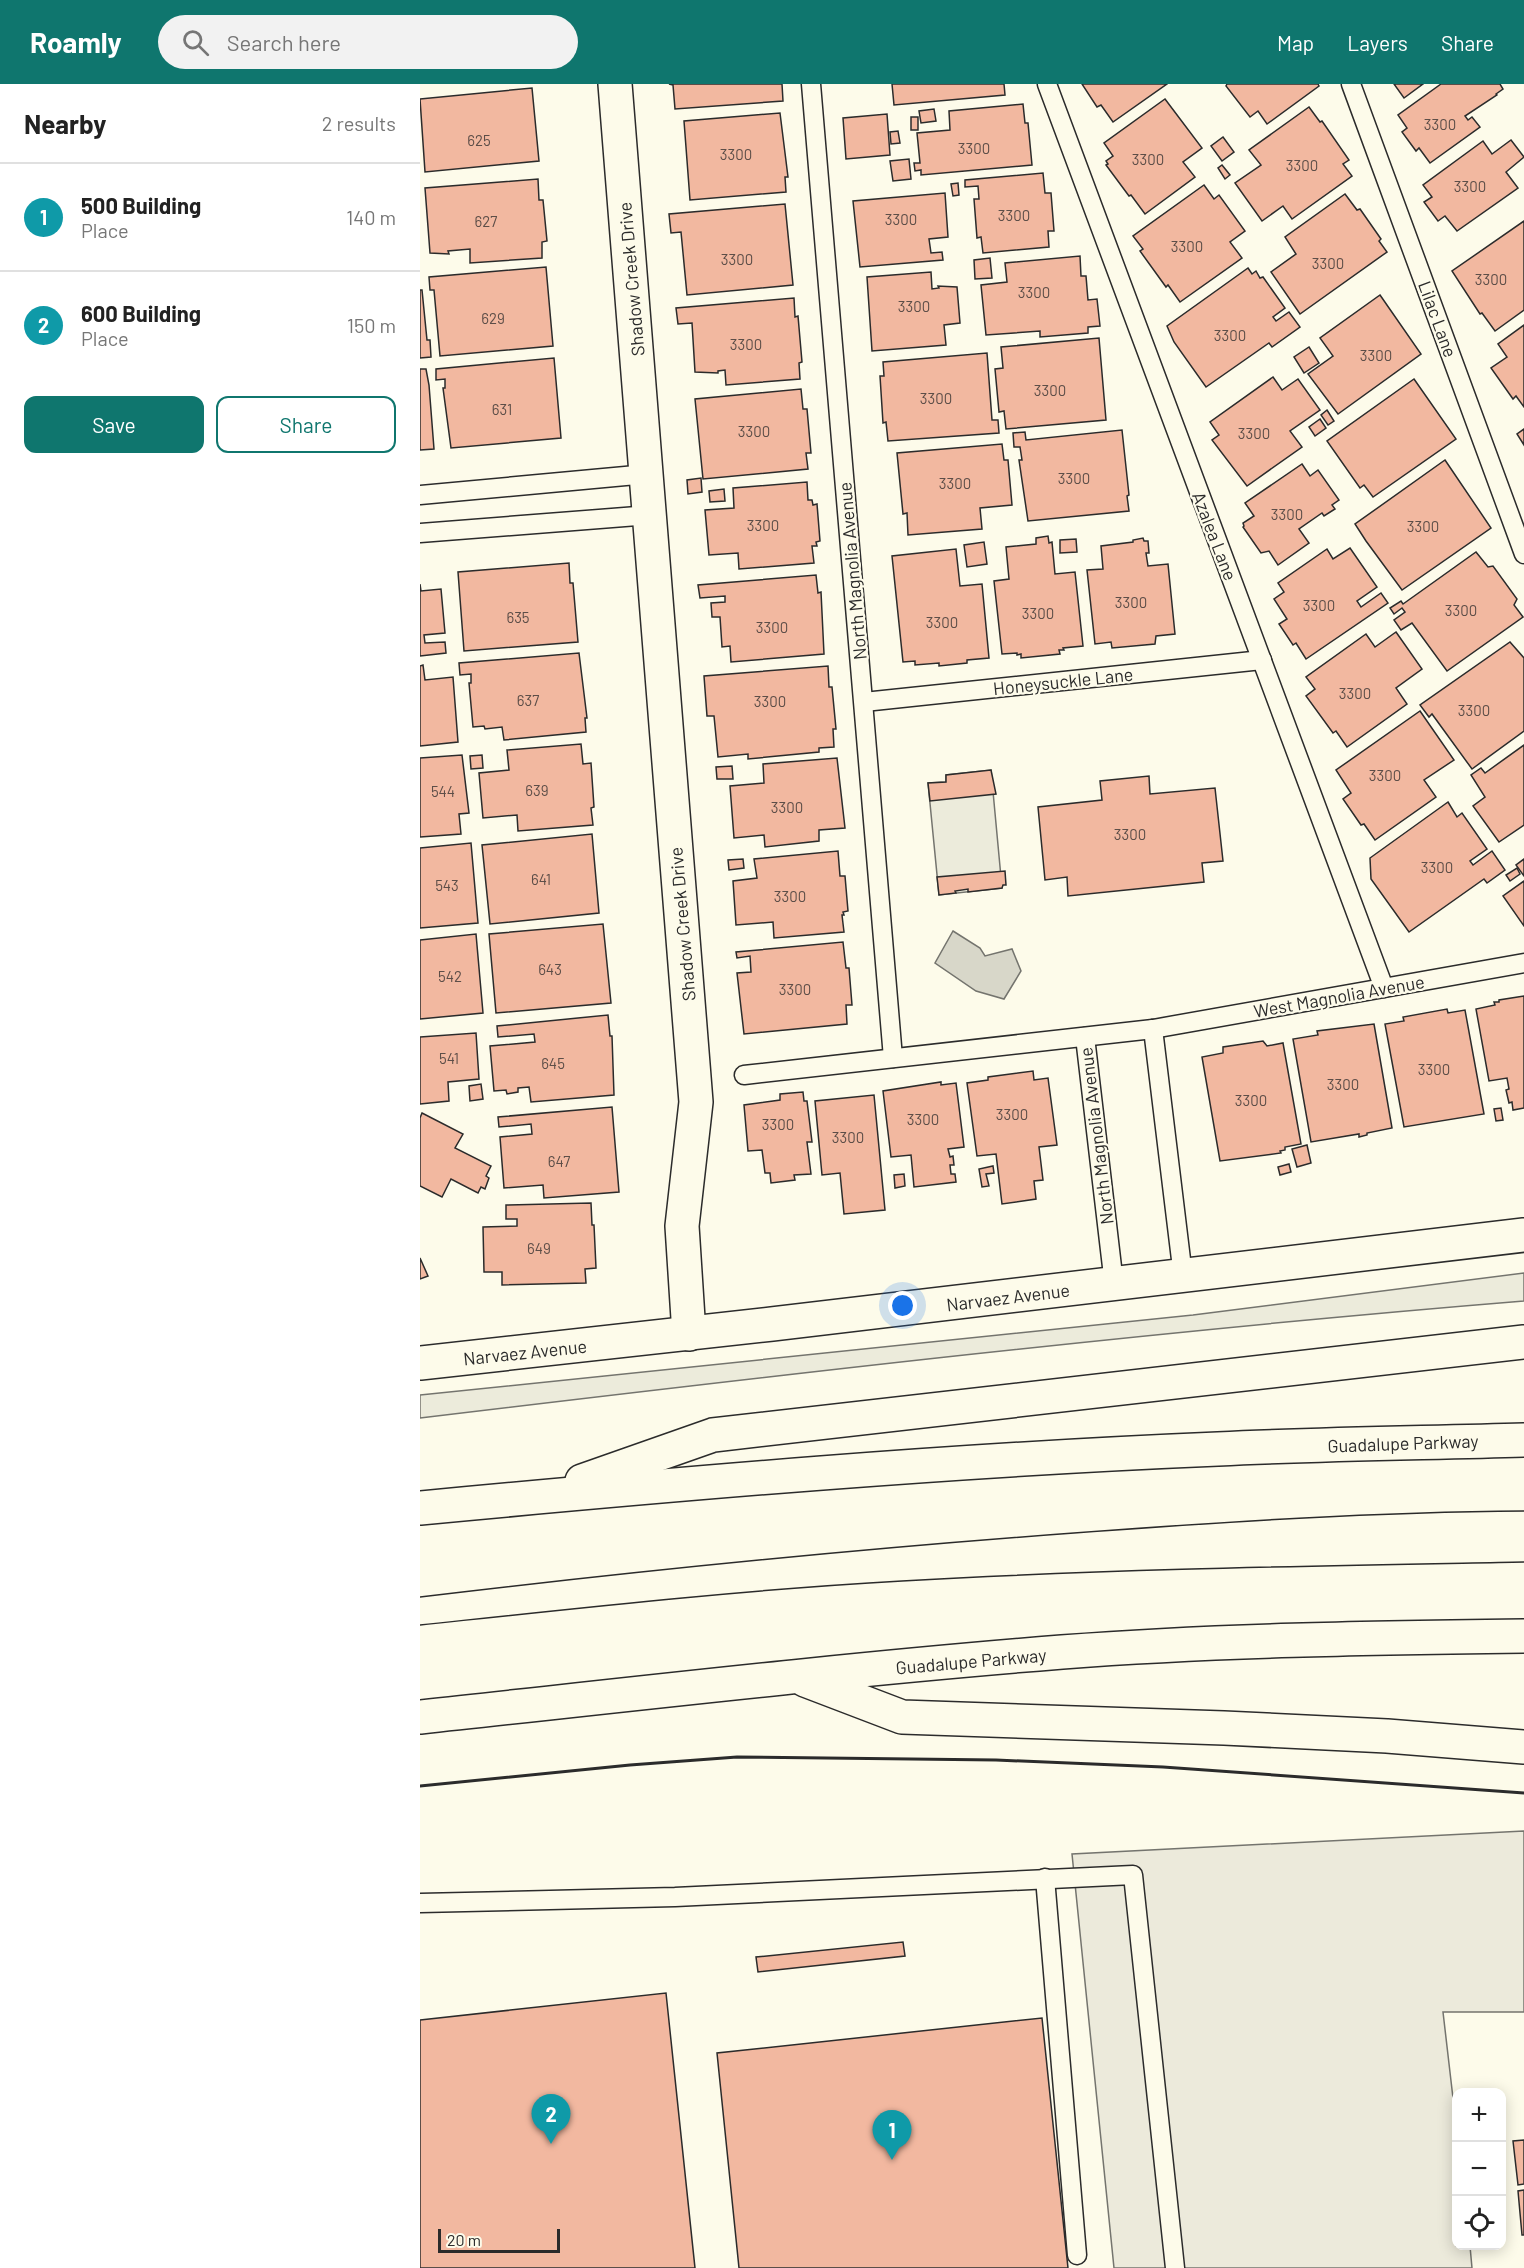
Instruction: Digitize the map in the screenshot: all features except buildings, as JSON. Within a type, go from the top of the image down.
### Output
[{"type":"main road","name":"Shadow Creek Drive","points":[[615,84],[696,1102],[682,1226],[689,1334]]},
{"type":"main road","name":"Narvaez Avenue","points":[[420,1363],[689,1334],[1524,1235]]},
{"type":"main road","points":[[538,1497],[713,1435],[1524,1342]]},
{"type":"main road","name":"Guadalupe Parkway","points":[[420,1508],[1053,1457],[1219,1449],[1524,1440]]},
{"type":"main road","name":"Guadalupe Parkway","points":[[420,1717],[798,1677],[1098,1650],[1259,1642],[1524,1636]]},
{"type":"main road","points":[[798,1677],[902,1717],[1224,1728],[1387,1736],[1524,1747]]},
{"type":"lane","name":"North Magnolia Avenue","points":[[811,84],[893,1058]]},
{"type":"lane","name":"Azalea Lane","points":[[1047,84],[1384,988]]},
{"type":"lane","name":"Lilac Lane","points":[[1351,84],[1524,554]]},
{"type":"lane","points":[[420,495],[647,474]]},
{"type":"lane","points":[[420,533],[650,515]]},
{"type":"lane","name":"Honeysuckle Lane","points":[[864,702],[1262,660]]},
{"type":"lane","name":"West Magnolia Avenue","points":[[1085,1037],[1153,1029],[1524,963]]},
{"type":"lane","points":[[1153,1029],[1183,1276]]},
{"type":"lane","name":"North Magnolia Avenue","points":[[744,1075],[1085,1037],[1114,1284]]},
{"type":"lane","points":[[420,1903],[675,1897],[1133,1875],[1175,2268]]},
{"type":"lane","points":[[1046,1878],[1077,2255]]},
{"type":"shaded area","points":[[991,770],[1002,888],[939,895],[928,783],[946,782],[946,775]]},
{"type":"shaded area","points":[[953,931],[980,948],[985,956],[1012,949],[1021,971],[1004,999],[976,991],[935,963]]},
{"type":"shaded area","points":[[1524,1273],[1524,1301],[1109,1340],[420,1418],[420,1395],[1193,1315]]},
{"type":"shaded area","points":[[1524,1831],[1524,2012],[1443,2012],[1452,2090],[1452,2250],[1470,2250],[1472,2268],[1114,2268],[1072,1854]]},
{"type":"tram line","points":[[420,1597],[746,1561],[992,1539],[1299,1518],[1524,1511]]},
{"type":"tram line","points":[[420,1625],[721,1594],[902,1581],[1135,1571],[1524,1562]]},
{"type":"wall","points":[[420,1786],[737,1757],[996,1760],[1163,1767],[1524,1793]]},
{"type":"place","name":"600 Building","points":[[551,2144]]},
{"type":"place","name":"500 Building","points":[[892,2160]]}]
